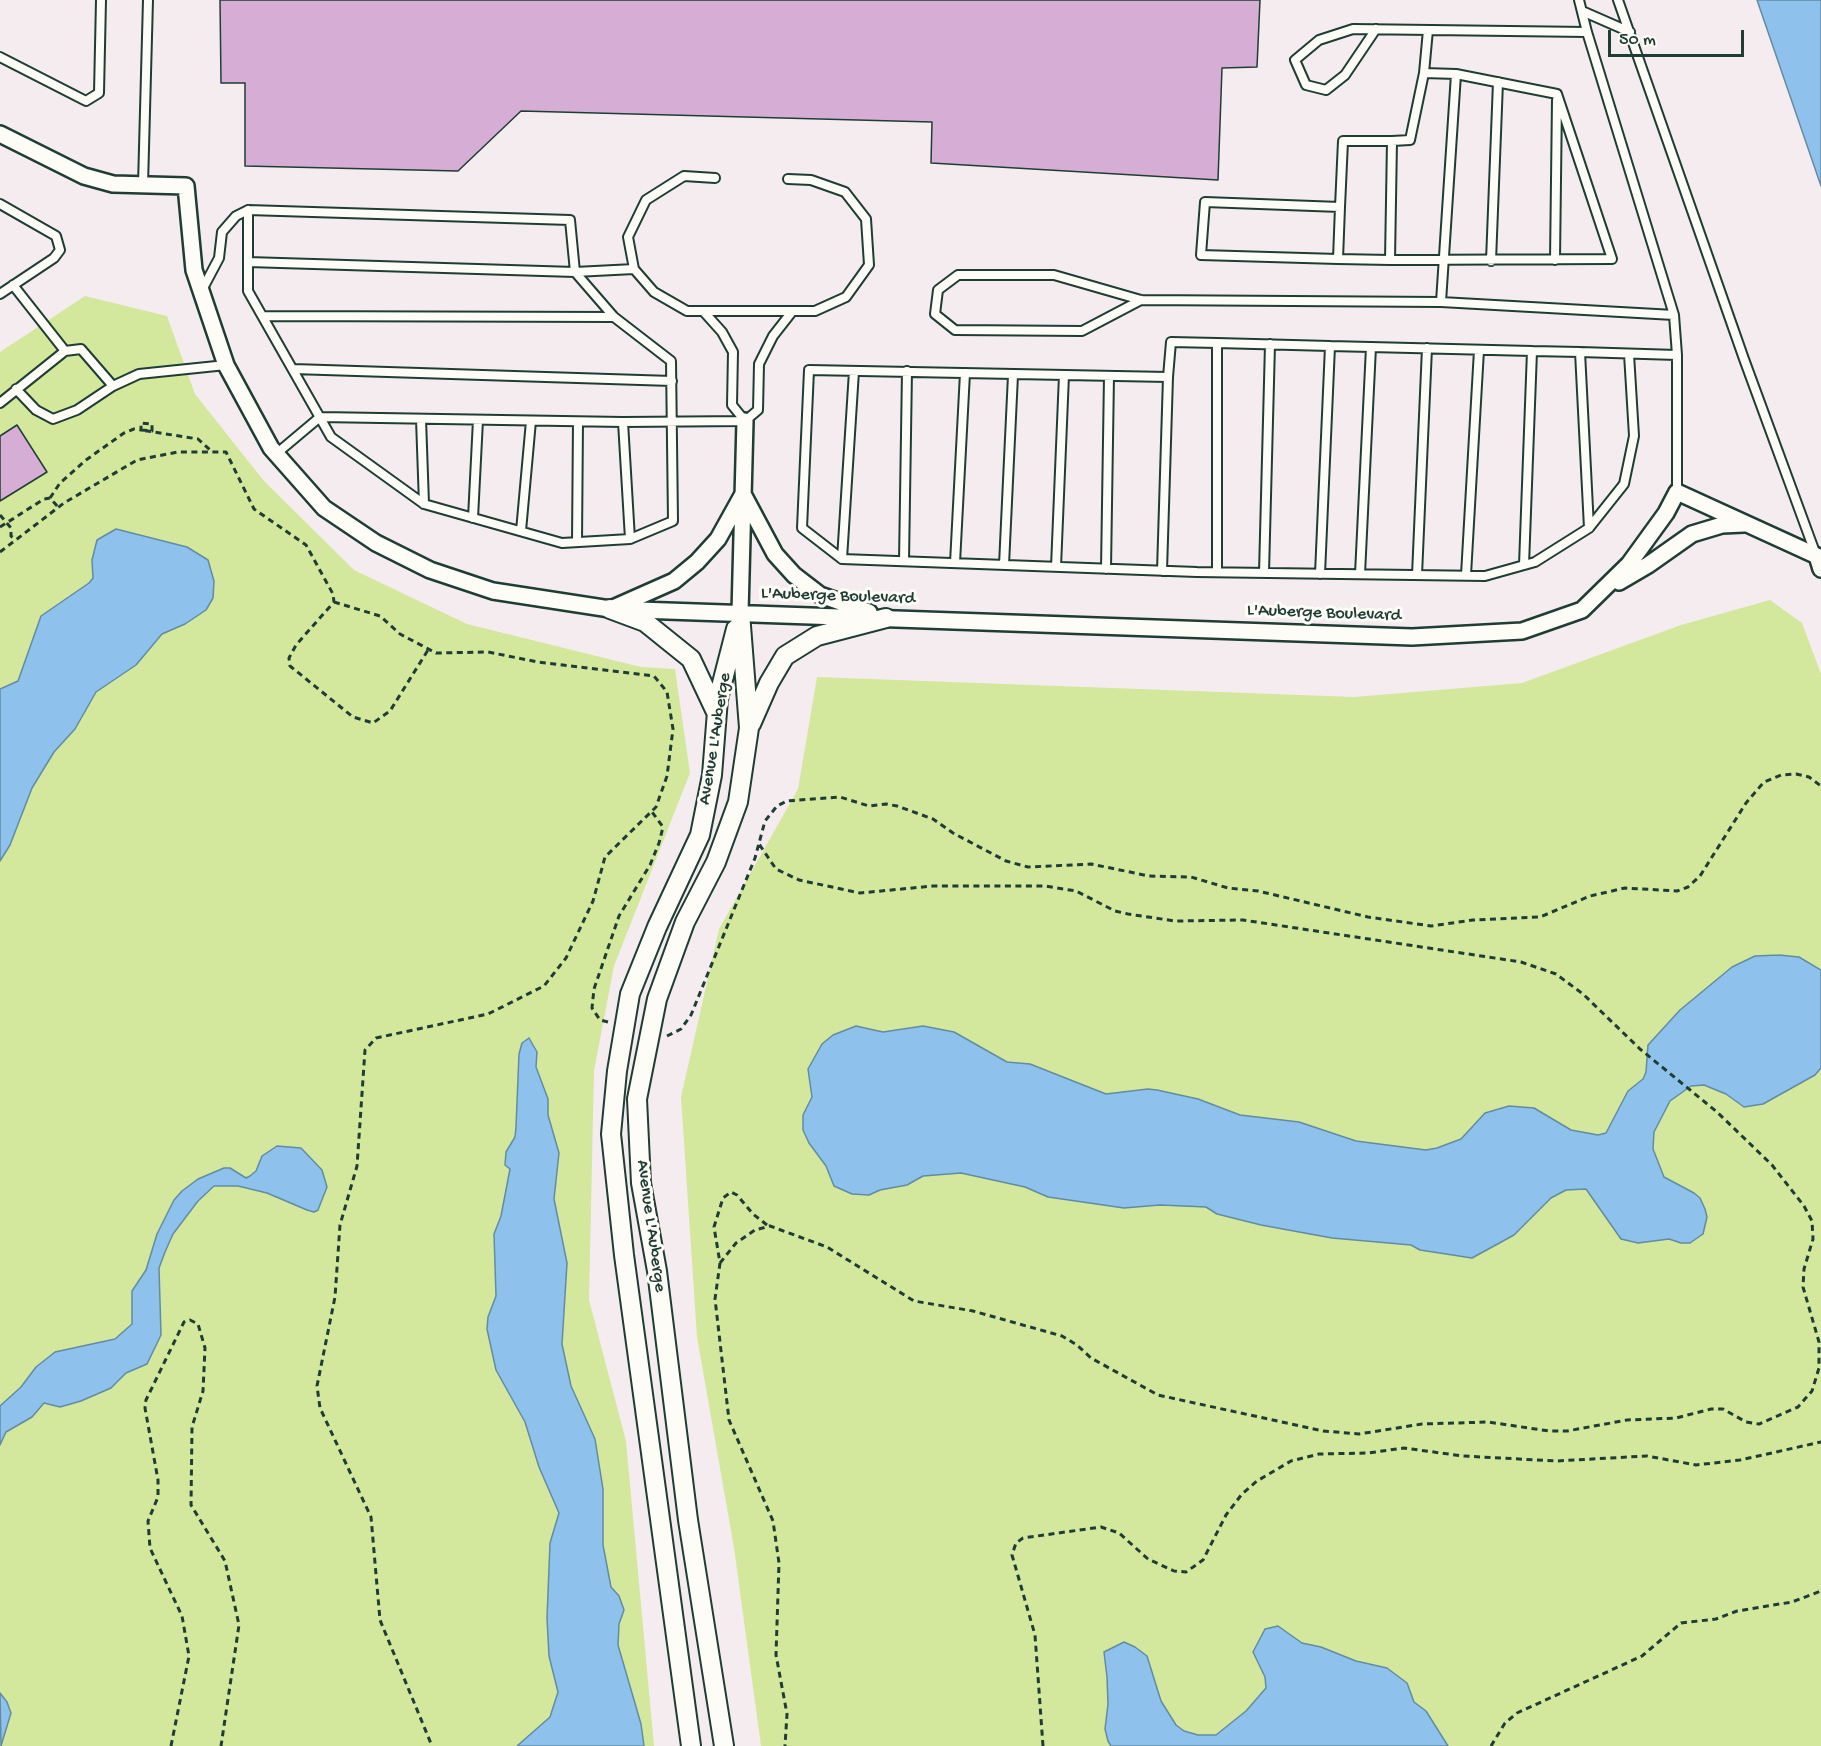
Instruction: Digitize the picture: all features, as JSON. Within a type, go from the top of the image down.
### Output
[{"type":"street","points":[[0,134],[84,176],[113,184],[143,186]]},
{"type":"street","name":"L'Auberge Boulevard","points":[[143,186],[186,186],[194,270],[201,291],[226,365],[276,454],[324,508],[376,543],[430,570],[493,591],[610,609],[1412,637],[1522,631],[1582,610],[1629,564],[1666,513],[1677,492]]},
{"type":"street","name":"Avenue L'Auberge","points":[[724,1746],[688,1520],[657,1271],[641,1183],[637,1099],[657,999],[685,922],[716,862],[738,802],[749,728],[740,613],[745,421]]},
{"type":"street","points":[[1677,492],[1747,524],[1819,562]]},
{"type":"street","points":[[610,609],[674,581],[697,562],[718,539],[743,494]]},
{"type":"street","points":[[743,494],[776,554],[794,575],[820,595],[886,618]]},
{"type":"street","points":[[1600,592],[1648,565],[1692,534],[1722,525],[1747,524]]},
{"type":"street","points":[[610,609],[645,622],[691,659],[717,715]]},
{"type":"street","name":"Avenue L'Auberge","points":[[691,1746],[626,1266],[611,1134],[630,994],[657,927],[700,835],[712,775],[718,699],[740,613]]},
{"type":"street","points":[[749,728],[769,683],[785,656],[817,636],[886,618]]},
{"type":"lane","points":[[0,57],[86,101],[99,93],[101,0]]},
{"type":"lane","points":[[143,186],[148,0]]},
{"type":"lane","points":[[1579,0],[1674,315],[1677,355],[1677,492]]},
{"type":"lane","points":[[1618,0],[1736,337],[1819,562]]},
{"type":"lane","points":[[1582,11],[1630,32]]},
{"type":"lane","points":[[1376,29],[1345,75],[1326,90],[1306,85],[1295,60],[1319,39],[1353,29],[1376,29],[1587,32]]},
{"type":"lane","points":[[1338,259],[1343,141],[1410,140],[1424,74],[1428,30]]},
{"type":"lane","points":[[1424,74],[1456,74],[1557,94]]},
{"type":"lane","points":[[1441,302],[1441,262],[1456,74]]},
{"type":"lane","points":[[1491,261],[1498,82]]},
{"type":"lane","points":[[1340,207],[1205,202],[1201,255],[1441,262],[1612,259],[1557,94]]},
{"type":"lane","points":[[1555,260],[1557,94]]},
{"type":"lane","points":[[1390,260],[1392,141]]},
{"type":"lane","points":[[715,178],[684,176],[646,200],[628,237],[634,269],[654,292],[687,311],[792,313],[815,311],[846,297],[869,265],[866,219],[845,192],[811,180],[788,179]]},
{"type":"lane","points":[[0,204],[57,236],[60,250],[54,258],[0,294]]},
{"type":"lane","points":[[201,291],[219,258],[222,232],[236,216],[248,210],[570,220],[575,272],[614,316],[671,361],[673,521],[630,539],[562,543],[424,504],[332,436],[320,417],[248,291],[248,210]]},
{"type":"lane","points":[[248,262],[575,272],[634,269]]},
{"type":"lane","points":[[1141,300],[1082,330],[955,330],[935,314],[938,290],[958,275],[1054,275],[1141,300],[1441,302],[1674,315]]},
{"type":"lane","points":[[13,285],[65,351]]},
{"type":"lane","points":[[704,312],[722,332],[733,352],[732,405],[745,421]]},
{"type":"lane","points":[[276,454],[320,417],[672,423],[745,421],[758,410],[759,364],[773,336],[792,313]]},
{"type":"lane","points":[[263,316],[614,316]]},
{"type":"lane","points":[[1162,571],[1171,342],[1677,355]]},
{"type":"lane","points":[[1216,572],[1218,343]]},
{"type":"lane","points":[[1264,573],[1270,344]]},
{"type":"lane","points":[[1320,574],[1329,346]]},
{"type":"lane","points":[[1360,574],[1371,347]]},
{"type":"lane","points":[[1417,575],[1427,348]]},
{"type":"lane","points":[[0,403],[65,351],[81,349],[113,386]]},
{"type":"lane","points":[[1466,576],[1479,350]]},
{"type":"lane","points":[[1524,565],[1532,351]]},
{"type":"lane","points":[[1580,352],[1588,528]]},
{"type":"lane","points":[[1168,377],[809,370],[802,528],[842,559],[1162,571],[1485,576],[1535,562],[1588,528],[1624,484],[1634,436],[1629,354]]},
{"type":"lane","points":[[16,389],[36,410],[53,419],[77,410],[113,386],[139,374],[226,365]]},
{"type":"lane","points":[[293,369],[672,381]]},
{"type":"lane","points":[[842,559],[854,371]]},
{"type":"lane","points":[[904,561],[907,371]]},
{"type":"lane","points":[[955,563],[965,373]]},
{"type":"lane","points":[[1004,565],[1013,375]]},
{"type":"lane","points":[[1056,567],[1064,375]]},
{"type":"lane","points":[[1106,569],[1109,376]]},
{"type":"lane","points":[[421,419],[424,504]]},
{"type":"lane","points":[[473,518],[478,420]]},
{"type":"lane","points":[[521,531],[531,421]]},
{"type":"lane","points":[[577,542],[578,422]]},
{"type":"lane","points":[[623,422],[630,539]]},
{"type":"path","points":[[0,527],[44,499],[50,498],[60,483],[86,460],[124,433],[134,429],[198,439],[210,450]]},
{"type":"path","points":[[0,552],[58,507],[137,460],[178,452],[210,450],[226,452],[254,509],[306,545],[333,594],[334,602],[289,657],[290,666],[353,717],[373,723],[390,711],[428,649]]},
{"type":"path","points":[[50,498],[58,507]]},
{"type":"path","points":[[0,515],[11,528],[11,536],[16,540]]},
{"type":"path","points":[[334,602],[380,616],[400,634],[436,653],[488,652],[538,662],[654,676],[667,692],[673,729],[667,776],[652,812],[605,856],[593,901],[566,957],[544,986],[488,1014],[376,1038],[365,1050],[357,1166],[340,1226],[336,1297],[317,1386],[320,1408],[371,1517],[380,1620],[432,1746]]},
{"type":"path","points":[[651,1032],[669,1036],[681,1029],[691,1015],[759,844],[765,820],[777,806],[787,801],[840,797],[869,806],[886,804],[897,806],[925,816],[977,848],[1006,861],[1028,867],[1091,864],[1149,876],[1191,877],[1228,888],[1258,891],[1368,917],[1431,926],[1473,920],[1540,917],[1603,892],[1625,888],[1677,891],[1688,887],[1711,860],[1746,803],[1764,782],[1780,775],[1796,774],[1809,777],[1821,786]]},
{"type":"path","points":[[624,1026],[600,1020],[592,1008],[594,989],[620,916],[650,866],[659,843],[663,827],[652,812]]},
{"type":"path","points":[[759,844],[776,869],[799,880],[860,893],[933,886],[1045,886],[1076,891],[1128,914],[1175,921],[1243,920],[1521,962],[1556,974],[1583,994],[1640,1049],[1717,1113],[1772,1165],[1790,1186],[1812,1221],[1813,1239],[1804,1269],[1803,1287],[1819,1342],[1819,1368],[1812,1391],[1798,1407],[1759,1424],[1746,1422],[1723,1409],[1711,1409],[1676,1418],[1627,1420],[1568,1431],[1549,1431],[1488,1422],[1422,1424],[1366,1434],[1323,1431],[1158,1395],[1091,1358],[1077,1345],[1062,1336],[973,1311],[914,1301],[826,1247],[770,1226],[762,1227]]},
{"type":"path","points":[[720,1263],[742,1239],[767,1225],[753,1214],[737,1195],[731,1192],[723,1198],[714,1227],[720,1263],[715,1299],[729,1420],[773,1521],[779,1563],[776,1655],[787,1714],[785,1746]]},
{"type":"path","points":[[171,1746],[186,1681],[188,1647],[182,1616],[150,1548],[147,1534],[152,1507],[158,1497],[158,1480],[146,1400],[184,1322],[190,1320],[198,1324],[205,1348],[203,1391],[192,1427],[192,1505],[225,1561],[239,1625],[221,1746]]},
{"type":"path","points":[[1043,1746],[1035,1635],[1012,1555],[1016,1543],[1023,1538],[1101,1527],[1119,1533],[1148,1560],[1174,1571],[1186,1572],[1203,1560],[1226,1515],[1242,1494],[1257,1481],[1291,1461],[1319,1454],[1368,1453],[1404,1448],[1463,1456],[1556,1461],[1647,1456],[1696,1465],[1740,1460],[1821,1442]]},
{"type":"path","points":[[1491,1746],[1504,1724],[1517,1713],[1642,1656],[1681,1623],[1716,1619],[1737,1611],[1792,1602],[1821,1591]]},
{"type":"green space","points":[[85,296],[167,316],[195,394],[264,481],[354,570],[467,624],[641,667],[675,669],[690,773],[614,966],[594,1071],[589,1300],[626,1441],[654,1746],[0,1746],[0,352]]},
{"type":"green space","points":[[1770,600],[1802,623],[1821,674],[1821,1746],[761,1746],[734,1548],[697,1337],[681,1097],[719,929],[798,789],[817,677],[1354,697],[1522,683],[1681,625]]},
{"type":"water","points":[[1757,0],[1821,0],[1821,186]]},
{"type":"water","points":[[116,529],[187,547],[208,560],[214,581],[213,598],[206,610],[185,624],[162,634],[136,665],[96,692],[75,729],[54,752],[32,788],[10,845],[0,861],[0,689],[18,681],[41,616],[93,578],[92,560],[97,540]]},
{"type":"water","points":[[1755,956],[1799,957],[1821,970],[1821,1068],[1815,1075],[1763,1104],[1744,1107],[1726,1094],[1704,1085],[1691,1086],[1670,1101],[1654,1132],[1653,1149],[1664,1177],[1694,1193],[1700,1198],[1705,1209],[1707,1217],[1703,1234],[1690,1243],[1669,1239],[1638,1243],[1621,1239],[1586,1189],[1566,1190],[1551,1198],[1514,1235],[1472,1258],[1420,1250],[1411,1245],[1332,1238],[1261,1225],[1217,1214],[1206,1207],[1160,1205],[1124,1208],[1048,1197],[1025,1187],[961,1173],[923,1176],[907,1185],[880,1190],[869,1195],[852,1194],[834,1186],[826,1166],[809,1143],[803,1130],[803,1115],[812,1097],[808,1069],[822,1044],[833,1035],[856,1026],[883,1032],[923,1026],[954,1032],[1007,1062],[1030,1064],[1106,1094],[1157,1090],[1198,1099],[1240,1115],[1299,1122],[1356,1141],[1426,1150],[1437,1148],[1461,1139],[1485,1113],[1509,1106],[1534,1108],[1571,1130],[1598,1135],[1606,1133],[1628,1091],[1643,1079],[1646,1072],[1648,1045],[1680,1010],[1732,967]]},
{"type":"water","points":[[529,1038],[537,1052],[536,1067],[548,1099],[548,1115],[559,1153],[554,1199],[567,1263],[562,1344],[571,1386],[595,1439],[603,1489],[603,1545],[611,1587],[619,1596],[624,1610],[619,1624],[618,1645],[641,1724],[644,1746],[517,1746],[550,1717],[558,1692],[549,1656],[547,1618],[550,1543],[559,1513],[539,1467],[525,1422],[496,1370],[487,1329],[488,1317],[496,1296],[494,1234],[501,1216],[510,1169],[505,1165],[506,1152],[515,1137],[519,1054],[522,1043]]},
{"type":"water","points":[[277,1146],[301,1148],[322,1170],[327,1187],[318,1210],[314,1212],[307,1210],[267,1193],[238,1186],[214,1186],[198,1201],[173,1234],[165,1252],[159,1268],[161,1335],[147,1364],[126,1373],[111,1388],[81,1401],[60,1407],[44,1403],[32,1417],[6,1432],[0,1445],[0,1406],[21,1387],[36,1367],[55,1352],[115,1339],[132,1324],[132,1291],[146,1270],[157,1234],[174,1200],[182,1191],[198,1179],[224,1168],[230,1168],[246,1178],[256,1171],[262,1156]]},
{"type":"water","points":[[1278,1626],[1302,1643],[1321,1647],[1356,1661],[1387,1668],[1407,1683],[1414,1702],[1426,1711],[1448,1746],[1111,1746],[1105,1729],[1108,1704],[1104,1652],[1124,1642],[1135,1647],[1147,1656],[1161,1701],[1176,1725],[1184,1731],[1198,1735],[1216,1735],[1246,1711],[1266,1688],[1265,1677],[1253,1652],[1265,1629]]},
{"type":"water","points":[[0,1693],[11,1713],[1,1746]]},
{"type":"building","points":[[220,0],[1260,0],[1257,67],[1222,68],[1218,180],[931,163],[932,122],[521,111],[458,171],[245,166],[245,83],[221,83]]},
{"type":"building","points":[[17,425],[47,472],[0,501],[0,436]]}]
